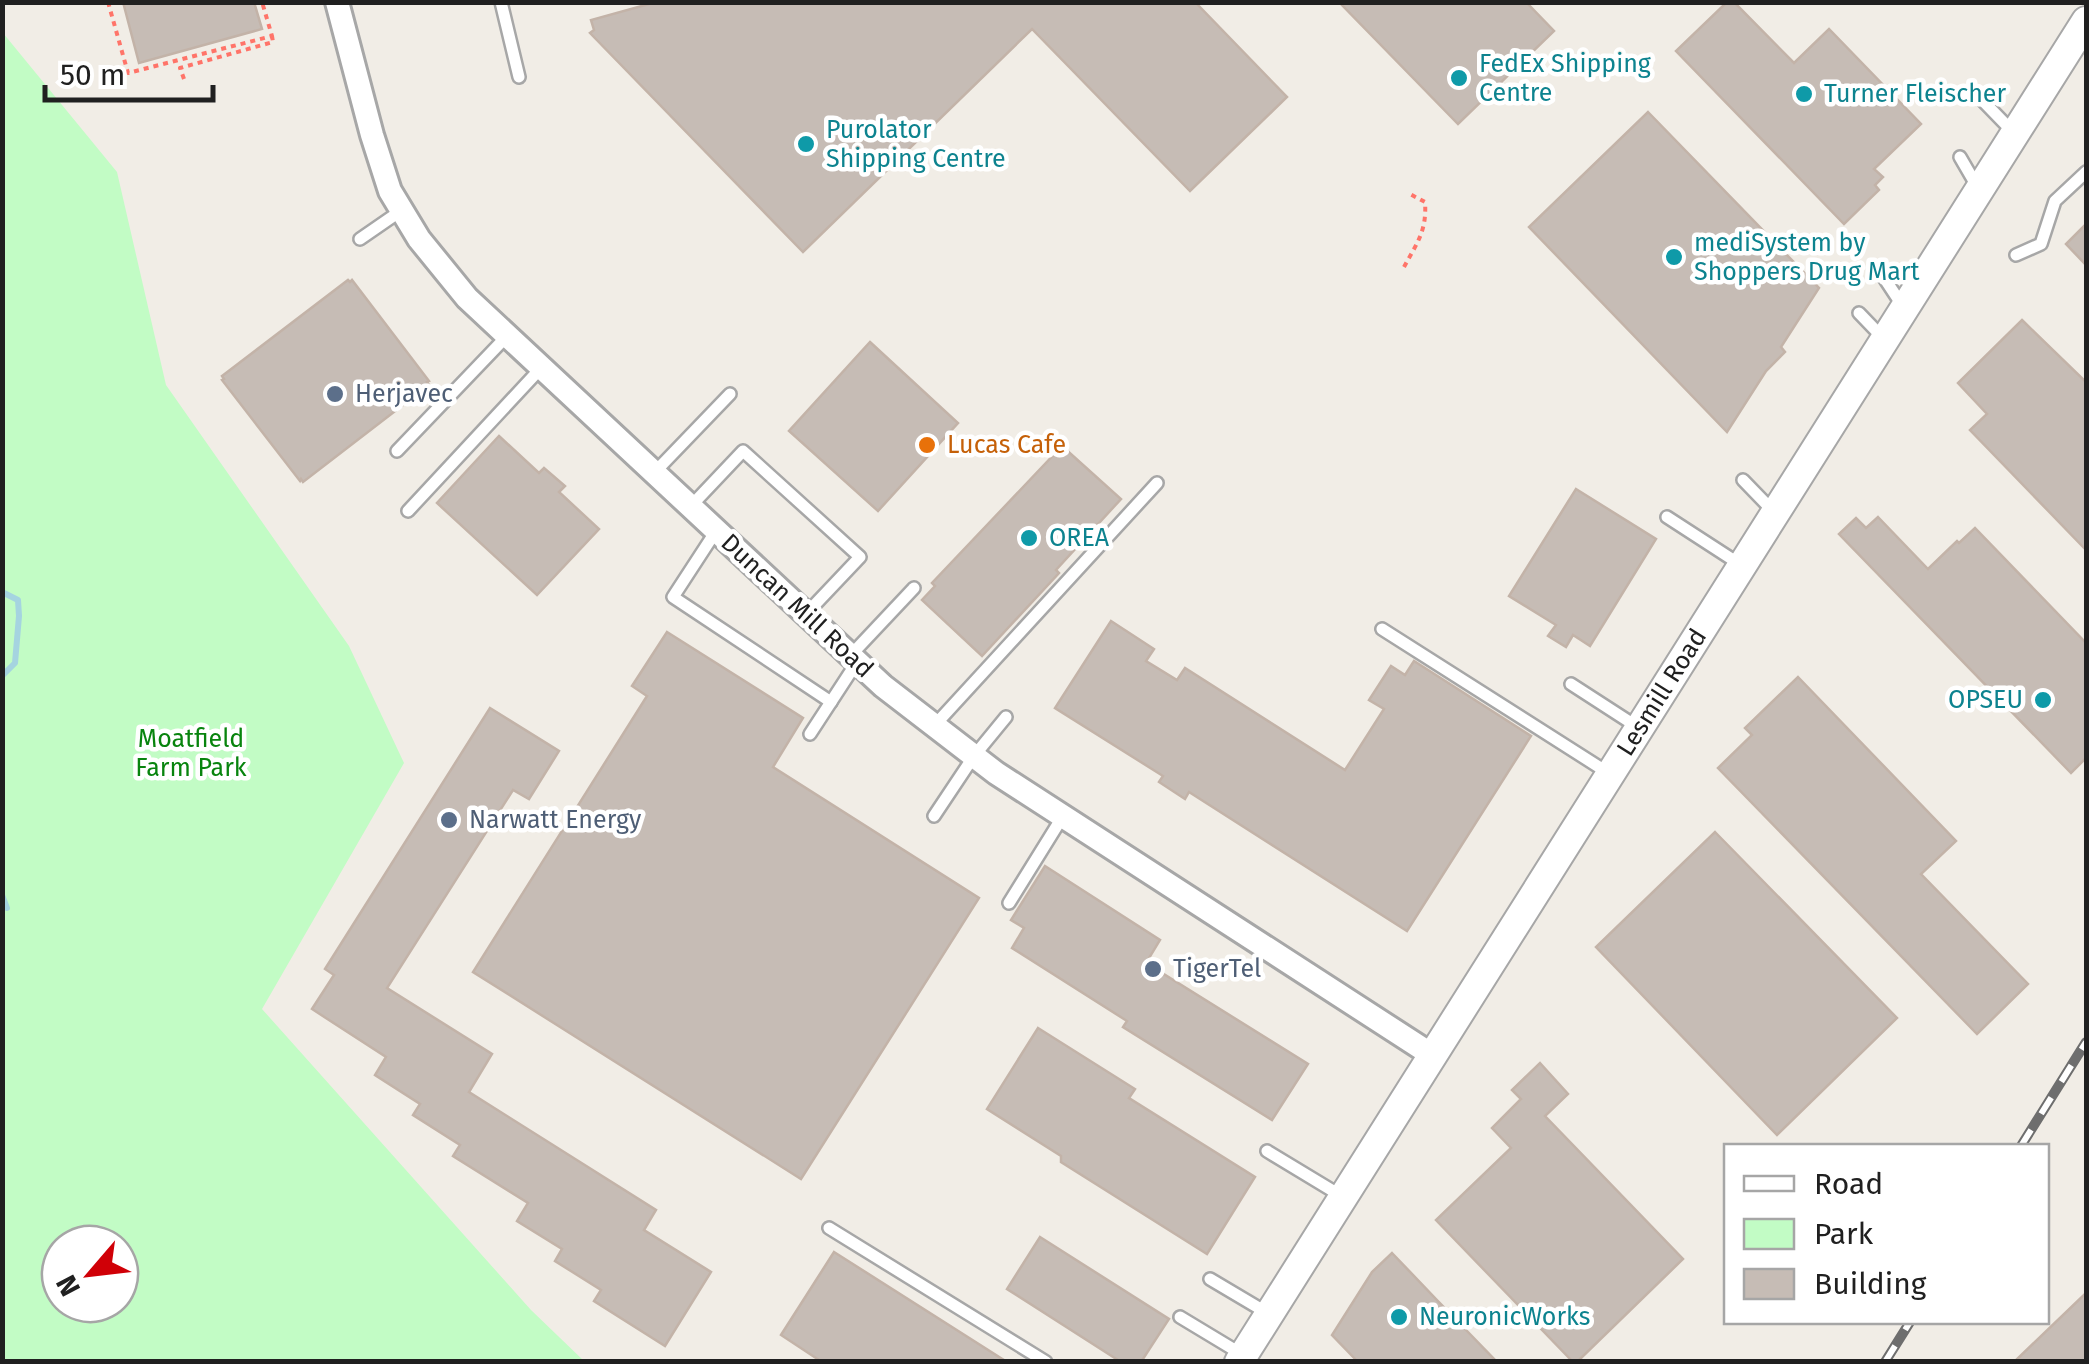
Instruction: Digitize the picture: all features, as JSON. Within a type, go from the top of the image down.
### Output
[{"type":"street","name":"Duncan Mill Road","points":[[337,2],[390,191],[419,239],[466,298],[883,686],[934,726],[1063,816],[1432,1055]]},
{"type":"street","name":"Lesmill Road","points":[[1241,1359],[2086,21]]},
{"type":"lane","points":[[501,2],[519,78]]},
{"type":"lane","points":[[1982,100],[2015,134]]},
{"type":"lane","points":[[1960,157],[1979,190]]},
{"type":"lane","points":[[2016,255],[2040,244],[2056,201],[2086,172]]},
{"type":"lane","points":[[360,239],[402,210]]},
{"type":"lane","points":[[1876,266],[1904,309]]},
{"type":"lane","points":[[1859,313],[1885,340]]},
{"type":"lane","points":[[397,451],[507,336]]},
{"type":"lane","points":[[408,512],[541,368]]},
{"type":"lane","points":[[654,473],[730,394]]},
{"type":"lane","points":[[690,507],[743,451],[860,558],[806,614]]},
{"type":"lane","points":[[1742,480],[1775,513]]},
{"type":"lane","points":[[934,726],[1158,482]]},
{"type":"lane","points":[[1667,517],[1741,565]]},
{"type":"lane","points":[[716,531],[673,597],[831,702]]},
{"type":"lane","points":[[810,734],[854,659],[914,588]]},
{"type":"lane","points":[[1382,629],[1610,774]]},
{"type":"lane","points":[[1571,684],[1639,728]]},
{"type":"lane","points":[[934,816],[974,756],[1006,718]]},
{"type":"lane","points":[[1009,903],[1063,816]]},
{"type":"lane","points":[[1267,1150],[1343,1197]]},
{"type":"lane","points":[[829,1228],[1046,1362]]},
{"type":"lane","points":[[1210,1278],[1269,1314]]},
{"type":"lane","points":[[1180,1318],[1241,1359]]},
{"type":"path","points":[[108,2],[128,73],[272,36]]},
{"type":"path","points":[[184,79],[180,68],[273,42],[262,2]]},
{"type":"path","points":[[1404,267],[1424,232],[1426,210],[1425,202],[1408,194]]},
{"type":"green space","name":"Moatfield Farm Park","points":[[3,33],[117,172],[166,385],[349,646],[404,763],[262,1009],[531,1310],[584,1361],[3,1361]]},
{"type":"building","points":[[123,2],[254,2],[262,29],[139,63]]},
{"type":"building","name":"Purolator Shipping Centre","points":[[656,2],[1195,2],[1287,97],[1190,191],[1032,29],[803,252],[590,33],[594,30],[591,20]]},
{"type":"building","name":"FedEx Shipping Centre","points":[[1339,2],[1526,2],[1554,31],[1458,124]]},
{"type":"building","name":"Turner Fleischer","points":[[1727,2],[1734,2],[1794,63],[1829,29],[1921,124],[1874,169],[1883,177],[1875,185],[1879,190],[1844,224],[1676,51]]},
{"type":"building","name":"mediSystem by Shoppers Drug Mart","points":[[1648,112],[1819,288],[1781,347],[1785,352],[1766,371],[1727,432],[1529,227]]},
{"type":"building","points":[[2086,224],[2086,265],[2066,244]]},
{"type":"building","points":[[352,280],[429,385],[303,482],[222,376]]},
{"type":"building","points":[[2022,320],[2086,382],[2086,550],[1970,430],[1987,414],[1958,383]]},
{"type":"building","points":[[870,342],[958,423],[878,511],[789,431]]},
{"type":"building","points":[[499,436],[539,473],[544,468],[565,486],[559,492],[599,529],[537,595],[437,503]]},
{"type":"building","name":"OREA","points":[[1062,446],[1121,499],[982,656],[922,600],[935,586],[932,583]]},
{"type":"building","points":[[1576,489],[1656,539],[1590,646],[1573,635],[1566,647],[1548,636],[1556,625],[1509,596]]},
{"type":"building","name":"OPSEU","points":[[1878,517],[1928,569],[1975,528],[2086,643],[2086,758],[2071,773],[1839,534],[1856,518],[1866,528]]},
{"type":"building","points":[[1111,621],[1154,649],[1146,661],[1177,680],[1185,668],[1345,770],[1384,709],[1369,700],[1391,666],[1405,675],[1414,661],[1531,736],[1407,931],[1189,792],[1185,799],[1159,782],[1163,776],[1055,708]]},
{"type":"building","points":[[667,632],[803,718],[773,767],[979,898],[801,1179],[473,972],[647,696],[632,686]]},
{"type":"building","points":[[1798,677],[1956,841],[1921,874],[2028,984],[1977,1034],[1718,768],[1752,735],[1745,728]]},
{"type":"building","points":[[490,708],[559,751],[529,799],[513,790],[387,988],[492,1054],[469,1092],[656,1210],[644,1230],[711,1272],[665,1346],[594,1301],[601,1290],[555,1261],[562,1249],[517,1221],[528,1203],[453,1156],[460,1145],[413,1115],[420,1104],[375,1075],[386,1057],[312,1009],[334,975],[325,969]]},
{"type":"building","points":[[1715,832],[1897,1018],[1777,1135],[1596,947]]},
{"type":"building","points":[[1045,866],[1160,940],[1149,958],[1162,966],[1159,971],[1308,1064],[1272,1120],[1123,1027],[1127,1021],[1012,948],[1024,928],[1011,920]]},
{"type":"building","points":[[1038,1028],[1135,1089],[1129,1098],[1255,1177],[1207,1254],[1061,1162],[1061,1156],[987,1109]]},
{"type":"building","points":[[1540,1063],[1568,1094],[1545,1116],[1683,1259],[1577,1362],[1436,1220],[1511,1148],[1492,1128],[1521,1099],[1512,1090]]},
{"type":"building","points":[[1040,1237],[1169,1319],[1141,1362],[1121,1362],[1007,1289]]},
{"type":"building","points":[[834,1252],[1007,1362],[822,1362],[781,1335]]},
{"type":"building","name":"NeuronicWorks","points":[[1392,1253],[1497,1362],[1358,1362],[1332,1335],[1372,1272]]},
{"type":"building","points":[[2086,1293],[2086,1362],[2014,1362]]},
{"type":"waterway","points":[[2,592],[18,600],[19,616],[15,663],[2,676]]},
{"type":"waterway","points":[[2,895],[7,908]]},
{"type":"railway","points":[[2022,1144],[2086,1042]]},
{"type":"railway","points":[[1885,1362],[1909,1324]]},
{"type":"place","name":"FedEx Shipping Centre","points":[[1459,78]]},
{"type":"place","name":"Turner Fleischer","points":[[1804,94]]},
{"type":"place","name":"Purolator Shipping Centre","points":[[806,144]]},
{"type":"place","name":"mediSystem by Shoppers Drug Mart","points":[[1674,257]]},
{"type":"place","name":"Herjavec","points":[[335,394]]},
{"type":"place","name":"Lucas Cafe","points":[[927,445]]},
{"type":"place","name":"OREA","points":[[1029,538]]},
{"type":"place","name":"OPSEU","points":[[2043,700]]},
{"type":"place","name":"Narwatt Energy","points":[[449,820]]},
{"type":"place","name":"TigerTel","points":[[1153,969]]},
{"type":"place","name":"NeuronicWorks","points":[[1399,1317]]}]
